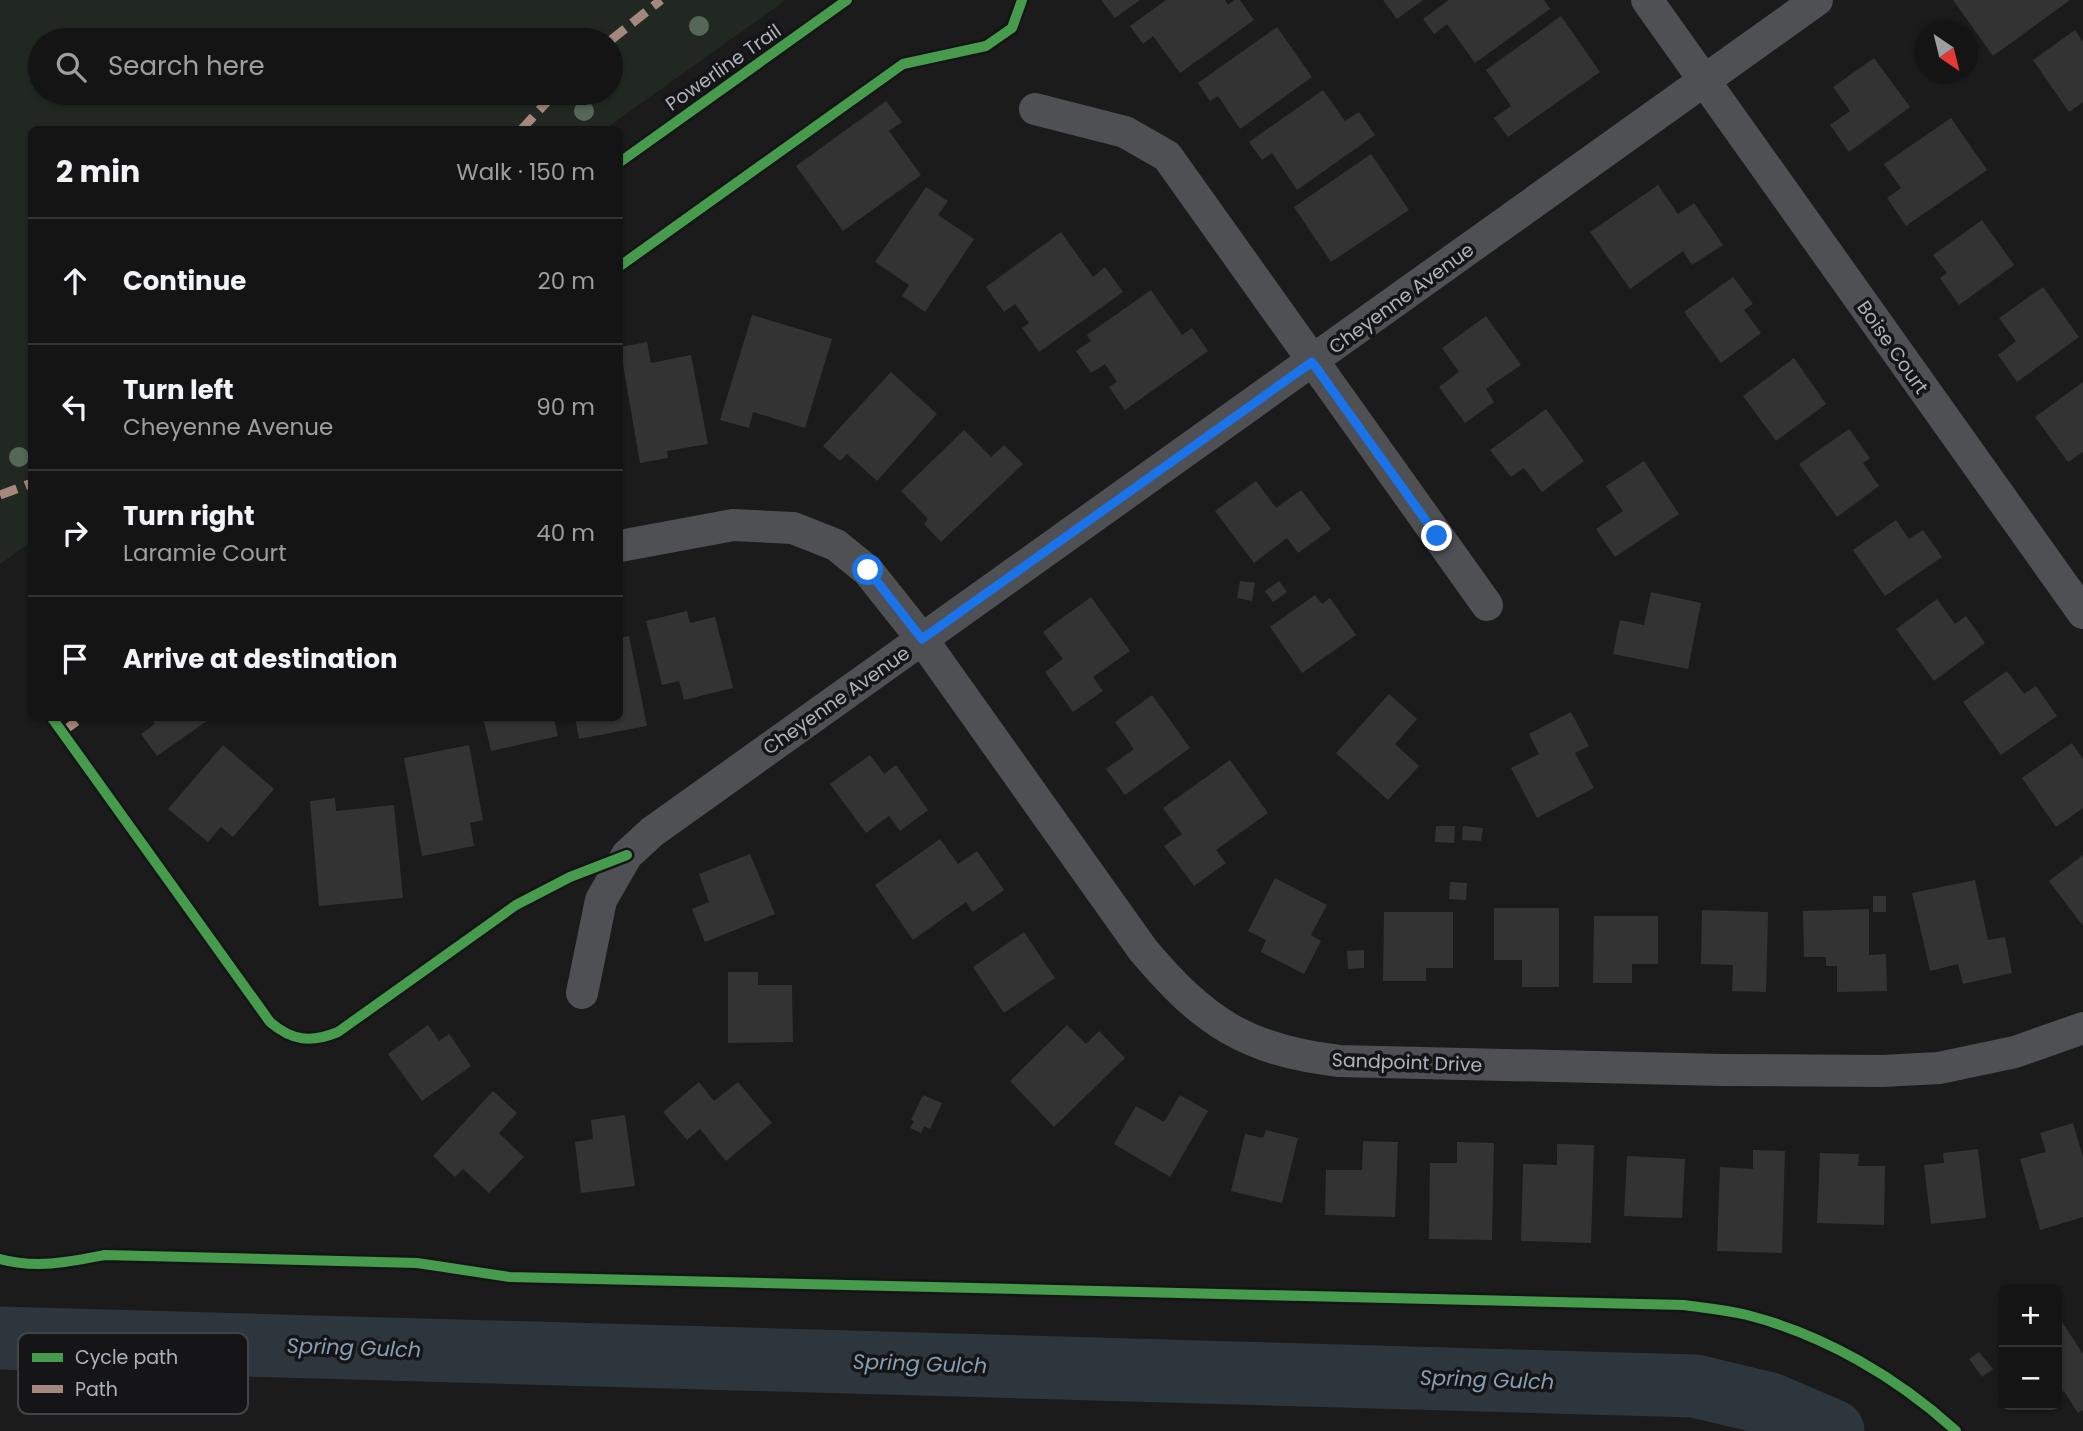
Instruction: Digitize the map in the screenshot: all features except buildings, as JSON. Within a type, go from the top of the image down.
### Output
[{"type":"street","name":"Boise Court","points":[[1647,0],[2083,613]]},
{"type":"street","name":"Cheyenne Avenue","points":[[582,993],[601,900],[627,855],[678,813],[1817,0]]},
{"type":"street","points":[[1035,109],[1125,132],[1167,156],[1487,605]]},
{"type":"street","name":"Sandpoint Drive","points":[[623,545],[733,525],[793,528],[836,545],[868,570],[922,639],[1143,950],[1175,986],[1208,1016],[1248,1040],[1306,1057],[1339,1060],[1721,1070],[1882,1071],[1939,1068],[2015,1052],[2083,1028]]},
{"type":"shaded area","points":[[0,0],[786,0],[609,126],[28,126],[28,544],[0,564]]},
{"type":"waterway","name":"Spring Gulch","points":[[0,1338],[18,1339]]},
{"type":"waterway","name":"Spring Gulch","points":[[248,1345],[1695,1386],[1770,1404],[1833,1431]]},
{"type":"marked path","points":[[623,30],[661,0]]},
{"type":"marked path","points":[[525,126],[544,105]]},
{"type":"marked path","points":[[0,495],[28,484]]},
{"type":"marked path","points":[[62,732],[77,721]]},
{"type":"cycle path","name":"Powerline Trail","points":[[623,160],[847,0]]},
{"type":"cycle path","points":[[623,264],[903,64],[986,46],[1012,28],[1022,0]]},
{"type":"cycle path","points":[[54,721],[270,1022],[286,1033],[302,1038],[319,1038],[338,1032],[516,905],[570,877],[627,855]]},
{"type":"cycle path","points":[[0,1259],[40,1264],[105,1255],[417,1263],[510,1277],[1684,1305],[1747,1315],[1804,1334],[1885,1376],[1956,1431]]},
{"type":"route","points":[[868,570],[922,639],[1312,362],[1437,536]]}]
